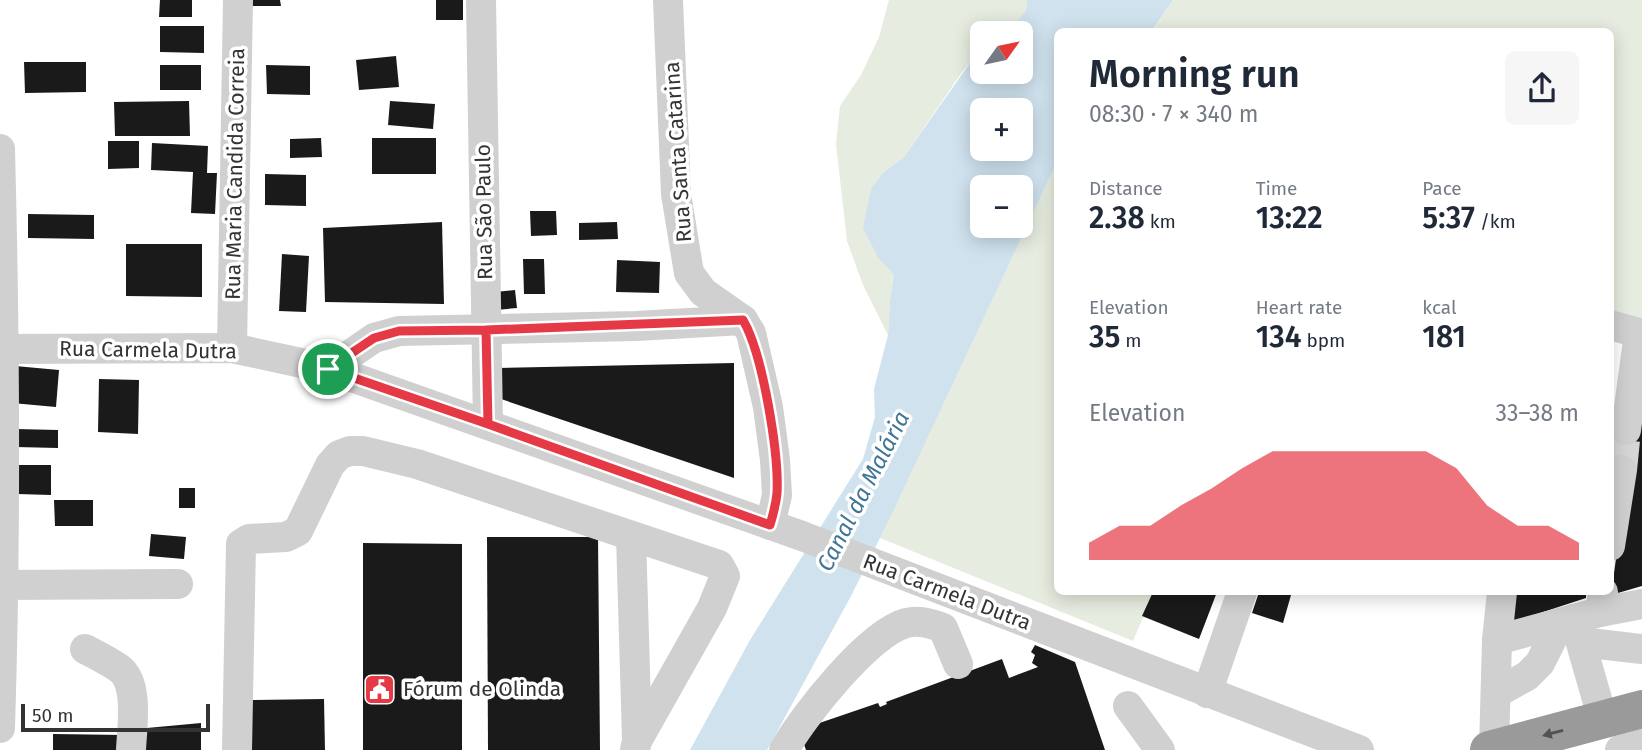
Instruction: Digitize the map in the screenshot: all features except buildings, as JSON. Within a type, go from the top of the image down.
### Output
[{"type":"highway","points":[[1492,749],[1612,735],[1642,709]]},
{"type":"street","name":"Rua Maria Candida Correia","points":[[232,348],[238,0]]},
{"type":"street","name":"Rua São Paulo","points":[[481,0],[488,424]]},
{"type":"street","name":"Rua Santa Catarina","points":[[668,0],[676,194],[689,273],[703,292],[743,320]]},
{"type":"street","points":[[0,149],[3,349],[0,728]]},
{"type":"street","points":[[328,369],[374,338],[399,331],[743,320],[756,348],[775,460],[777,495],[770,525]]},
{"type":"street","points":[[1614,326],[1640,334],[1626,430]]},
{"type":"street","name":"Rua Carmela Dutra","points":[[3,349],[232,348],[328,369],[802,536],[1359,750]]},
{"type":"street","points":[[237,750],[241,544],[248,539],[286,537],[298,531],[330,465],[338,455],[350,450],[418,464],[716,562],[725,576],[712,608],[636,746]]},
{"type":"street","points":[[1614,521],[1622,470]]},
{"type":"street","points":[[631,536],[636,746]]},
{"type":"street","points":[[2,585],[178,584]]},
{"type":"street","points":[[1207,693],[1241,595]]},
{"type":"street","points":[[1492,749],[1502,595]]},
{"type":"street","points":[[1497,640],[1642,604]]},
{"type":"street","points":[[1583,617],[1642,649]]},
{"type":"street","points":[[1496,693],[1527,676],[1583,617]]},
{"type":"street","points":[[1583,617],[1612,735],[1642,744]]},
{"type":"street","points":[[784,750],[810,709],[879,635],[906,623],[925,621],[943,628],[958,664]]},
{"type":"street","points":[[85,649],[121,669],[128,678],[132,687],[131,750]]},
{"type":"street","points":[[1128,706],[1160,750]]},
{"type":"shaded area","points":[[889,0],[1027,0],[1026,10],[1018,21],[970,21],[970,62],[904,157],[884,172],[879,259],[894,275],[888,335],[863,285],[847,241],[836,144],[840,106],[861,75],[879,37]]},
{"type":"shaded area","points":[[1173,0],[1642,0],[1642,325],[1614,316],[1614,28],[1155,28]]},
{"type":"shaded area","points":[[1054,168],[1054,595],[1153,595],[1133,641],[880,538],[1021,238],[1033,238],[1033,213]]},
{"type":"water","name":"Canal da Malária","points":[[1027,0],[1173,0],[1154,28],[1054,28],[1054,168],[1033,213],[1033,175],[970,175],[970,238],[1021,238],[851,596],[767,750],[690,750],[750,640],[863,459],[875,417],[874,389],[888,335],[894,275],[879,259],[863,228],[871,189],[884,172],[904,157],[970,63],[970,84],[1033,84],[1033,21],[1017,21],[1026,10]]},
{"type":"tunnel","points":[[1622,470],[1626,430]]},
{"type":"place","name":"Fórum de Olinda","points":[[380,689]]},
{"type":"route","points":[[328,369],[374,338],[399,331],[486,330],[488,424],[770,525],[777,495],[775,460],[756,348],[743,320],[486,330],[488,424],[328,369]]}]
